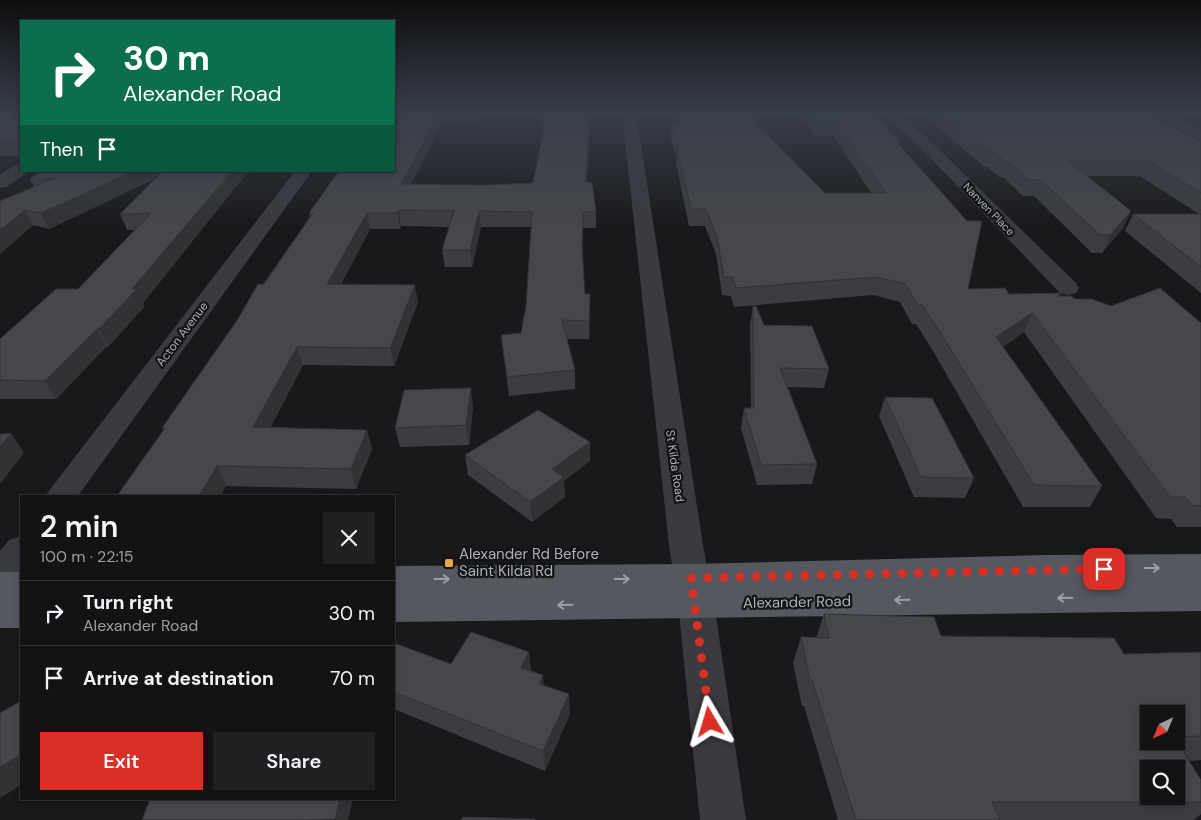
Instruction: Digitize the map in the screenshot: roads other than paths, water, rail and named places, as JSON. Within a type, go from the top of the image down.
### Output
[{"type":"main road","name":"Alexander Road","points":[[395,607],[1046,569],[1201,568]]},
{"type":"main road","name":"Alexander Road","points":[[395,580],[693,591],[1201,596]]},
{"type":"main road","points":[[0,586],[20,586]]},
{"type":"main road","points":[[0,613],[20,613]]},
{"type":"street","name":"St Kilda Road","points":[[633,150],[723,820]]},
{"type":"street","name":"Nanven Place","points":[[931,150],[1068,288]]},
{"type":"street","points":[[0,183],[20,170]]},
{"type":"street","name":"Acton Avenue","points":[[62,495],[303,172]]},
{"type":"street","points":[[0,575],[20,550]]},
{"type":"place","name":"Alexander Rd Before Saint Kilda Rd","points":[[449,563]]}]
